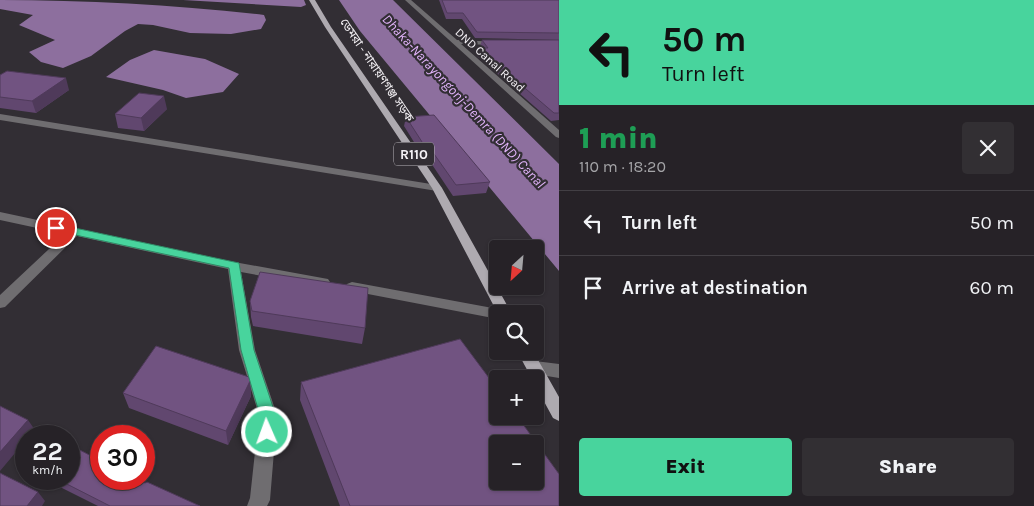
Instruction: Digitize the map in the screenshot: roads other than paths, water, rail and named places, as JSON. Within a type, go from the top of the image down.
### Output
[{"type":"main road","name":"ডেমরা - নারায়ণগঞ্জ সড়ক","points":[[312,0],[328,27],[437,188],[500,305]]},
{"type":"main road","points":[[531,360],[559,413]]},
{"type":"street","name":"DND Canal Road","points":[[408,0],[559,135]]},
{"type":"street","points":[[454,42],[502,43]]},
{"type":"street","points":[[0,117],[437,188]]},
{"type":"street","points":[[0,216],[234,266],[489,312]]},
{"type":"street","points":[[0,303],[74,232]]},
{"type":"street","points":[[234,266],[248,350],[268,416],[260,500],[257,506]]},
{"type":"street","points":[[535,368],[559,371]]},
{"type":"water","points":[[0,0],[99,2],[165,6],[264,15],[266,20],[261,29],[231,34],[190,33],[153,25],[138,24],[125,31],[91,56],[63,68],[41,62],[29,52],[55,40],[19,25],[33,15],[0,9]]},
{"type":"water","points":[[183,0],[304,0],[306,5],[301,7]]},
{"type":"water","name":"Dhaka-Narayongonj-Demra (DND) Canal","points":[[339,0],[393,0],[559,164],[559,271],[544,253],[544,240],[533,240],[360,31]]},
{"type":"water","points":[[154,50],[205,59],[239,74],[223,92],[186,98],[163,90],[106,77],[130,60]]}]
